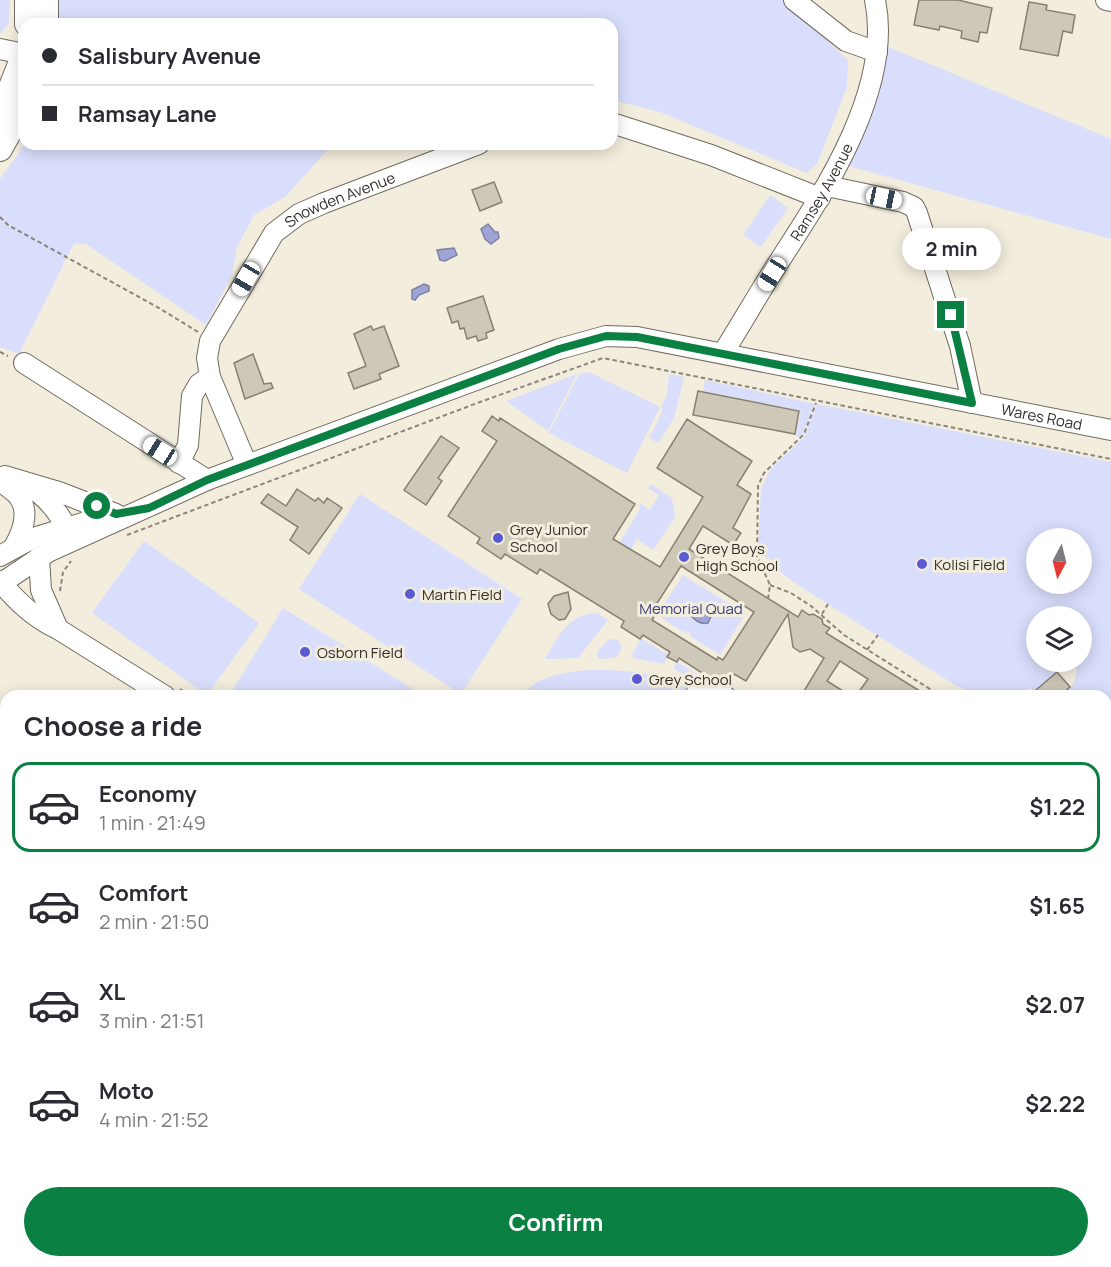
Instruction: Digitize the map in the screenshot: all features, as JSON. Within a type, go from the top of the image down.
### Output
[{"type":"main road","points":[[27,0],[27,18]]},
{"type":"main road","points":[[46,0],[46,18]]},
{"type":"main road","points":[[0,115],[18,69]]},
{"type":"main road","points":[[0,149],[18,117]]},
{"type":"street","points":[[795,0],[846,41],[877,52]]},
{"type":"street","name":"Ramsey Avenue","points":[[723,353],[823,192],[864,106],[877,52],[879,20],[875,0]]},
{"type":"street","points":[[1106,0],[1111,1]]},
{"type":"street","points":[[0,49],[18,53]]},
{"type":"street","points":[[618,125],[823,192],[903,202],[914,207],[923,227],[951,315],[972,403]]},
{"type":"street","name":"Snowden Avenue","points":[[247,465],[210,377],[207,358],[210,341],[267,243],[285,223],[299,214],[463,150]]},
{"type":"street","name":"Wares Road","points":[[149,508],[207,480],[247,465],[589,340],[622,335],[1111,430]]},
{"type":"street","points":[[24,363],[207,480]]},
{"type":"street","points":[[179,463],[188,445],[192,396],[199,384],[210,377]]},
{"type":"street","points":[[2,477],[64,541]]},
{"type":"street","points":[[2,477],[59,492],[116,514]]},
{"type":"street","points":[[2,477],[40,493],[59,513],[64,541]]},
{"type":"street","points":[[7,552],[21,534],[24,521],[24,508],[19,497]]},
{"type":"street","points":[[7,552],[64,541],[149,508]]},
{"type":"street","points":[[149,508],[116,514],[64,541],[0,583],[33,615],[155,690]]},
{"type":"street","points":[[39,557],[41,590],[58,629]]},
{"type":"path","points":[[0,217],[9,225],[184,322],[210,341]]},
{"type":"path","points":[[122,537],[603,358],[1111,459]]},
{"type":"path","points":[[768,598],[770,585],[757,556],[758,486],[764,472],[804,434],[816,403]]},
{"type":"path","points":[[60,592],[64,541]]},
{"type":"path","points":[[770,585],[791,593],[822,614],[835,628],[931,690]]},
{"type":"path","points":[[822,614],[828,604]]},
{"type":"path","points":[[867,650],[878,635]]},
{"type":"green space","points":[[0,0],[10,0],[9,23],[0,34]]},
{"type":"green space","points":[[59,0],[784,0],[848,60],[847,87],[817,164],[807,173],[660,112],[618,102],[618,18],[58,18]]},
{"type":"green space","points":[[886,46],[1111,139],[1111,239],[849,166],[880,93]]},
{"type":"green space","points":[[21,150],[328,150],[285,197],[254,215],[237,247],[232,275],[206,325],[86,244],[74,243],[19,354],[0,347],[0,179]]},
{"type":"green space","points":[[770,195],[788,208],[761,247],[743,235]]},
{"type":"green space","points":[[589,372],[660,407],[627,473],[549,433],[579,374]]},
{"type":"green space","points":[[577,374],[548,431],[506,401]]},
{"type":"green space","points":[[669,374],[684,377],[674,418],[658,443],[649,438],[663,410],[661,408],[667,394]]},
{"type":"green space","points":[[705,380],[815,404],[803,433],[799,437],[796,436],[801,411],[703,391]]},
{"type":"green space","points":[[817,404],[1111,462],[1111,690],[1067,690],[1073,685],[1076,672],[1092,672],[1092,606],[1026,606],[1026,672],[1057,672],[1036,690],[1031,688],[1025,690],[966,690],[955,685],[798,585],[768,563],[770,556],[768,559],[758,552],[761,489],[770,470],[804,437]]},
{"type":"green space","points":[[651,484],[672,498],[675,517],[653,550],[637,539],[631,549],[620,542],[640,509],[639,503],[650,510],[659,495],[648,488]]},
{"type":"green space","name":"Martin Field","points":[[360,494],[522,599],[464,690],[455,690],[299,589]]},
{"type":"green space","points":[[144,541],[259,623],[211,690],[200,690],[92,613]]},
{"type":"green space","name":"Memorial Quad","points":[[683,575],[745,614],[720,655],[690,636],[691,634],[686,631],[685,633],[657,615]]},
{"type":"green space","name":"Osborn Field","points":[[283,608],[414,690],[233,690]]},
{"type":"green space","points":[[592,613],[597,613],[608,620],[578,658],[545,659],[568,625]]},
{"type":"green space","points":[[641,638],[668,655],[664,664],[633,658],[632,655]]},
{"type":"green space","points":[[609,639],[618,640],[622,647],[614,658],[600,659],[597,652]]},
{"type":"green space","points":[[676,662],[705,679],[700,684],[674,669]]},
{"type":"green space","points":[[589,670],[633,672],[660,677],[690,690],[528,690],[544,679]]},
{"type":"water","points":[[488,224],[495,232],[498,232],[499,238],[491,244],[485,239],[481,229]]},
{"type":"water","points":[[454,248],[457,255],[445,261],[440,260],[437,250]]},
{"type":"water","points":[[424,284],[429,286],[429,291],[419,295],[415,300],[412,299],[412,290]]},
{"type":"water","points":[[696,604],[705,607],[712,614],[708,623],[700,623],[689,614],[691,608]]},
{"type":"building","points":[[919,0],[958,0],[992,8],[987,33],[980,32],[978,42],[961,38],[962,31],[940,26],[939,30],[914,25]]},
{"type":"building","points":[[1029,2],[1047,5],[1046,10],[1075,15],[1072,33],[1063,31],[1058,56],[1020,49]]},
{"type":"building","points":[[494,182],[502,202],[480,211],[472,190]]},
{"type":"building","points":[[483,296],[494,330],[486,333],[487,338],[478,341],[476,336],[467,339],[464,328],[460,329],[458,321],[452,323],[447,308]]},
{"type":"building","points":[[371,326],[373,330],[384,326],[399,366],[379,374],[381,379],[354,389],[348,373],[366,366],[354,334]]},
{"type":"building","points":[[253,354],[264,384],[271,383],[273,388],[245,399],[234,363]]},
{"type":"building","points":[[698,391],[799,411],[795,434],[693,415]]},
{"type":"building","points":[[492,416],[499,421],[500,418],[635,504],[613,539],[660,567],[703,497],[657,468],[687,419],[752,461],[737,485],[751,494],[733,528],[741,533],[733,545],[703,526],[689,549],[798,617],[802,610],[822,619],[823,624],[830,628],[826,633],[918,690],[860,690],[868,679],[840,661],[827,681],[841,690],[805,690],[824,658],[810,649],[800,652],[793,647],[788,614],[746,681],[734,674],[727,684],[720,683],[706,678],[707,676],[679,658],[677,662],[667,657],[670,652],[643,635],[640,639],[621,627],[624,621],[540,569],[537,574],[505,554],[501,559],[477,543],[480,538],[448,516],[497,441],[482,431]],"holes":[[[681,566],[754,612],[723,660],[718,657],[717,660],[652,620],[654,617],[650,614]]]},
{"type":"building","points":[[441,436],[459,448],[438,478],[442,481],[426,505],[404,490]]},
{"type":"building","points":[[297,489],[315,501],[318,498],[324,503],[327,498],[342,508],[309,554],[290,540],[298,527],[261,503],[268,494],[286,506]]},
{"type":"building","points":[[568,592],[571,609],[565,619],[559,620],[551,614],[548,604],[554,596]]},
{"type":"building","points":[[1057,672],[1070,687],[1067,690],[1036,690]]},
{"type":"place","name":"Grey Junior School","points":[[498,538]]},
{"type":"place","name":"Grey Boys High School","points":[[684,557]]},
{"type":"place","name":"Kolisi Field","points":[[922,564]]},
{"type":"place","name":"Martin Field","points":[[410,594]]},
{"type":"place","name":"Osborn Field","points":[[305,652]]},
{"type":"place","name":"Grey School","points":[[637,679]]},
{"type":"route","points":[[97,506],[116,514],[149,508],[207,480],[296,446],[559,349],[606,336],[637,337],[972,403],[951,315]]}]
